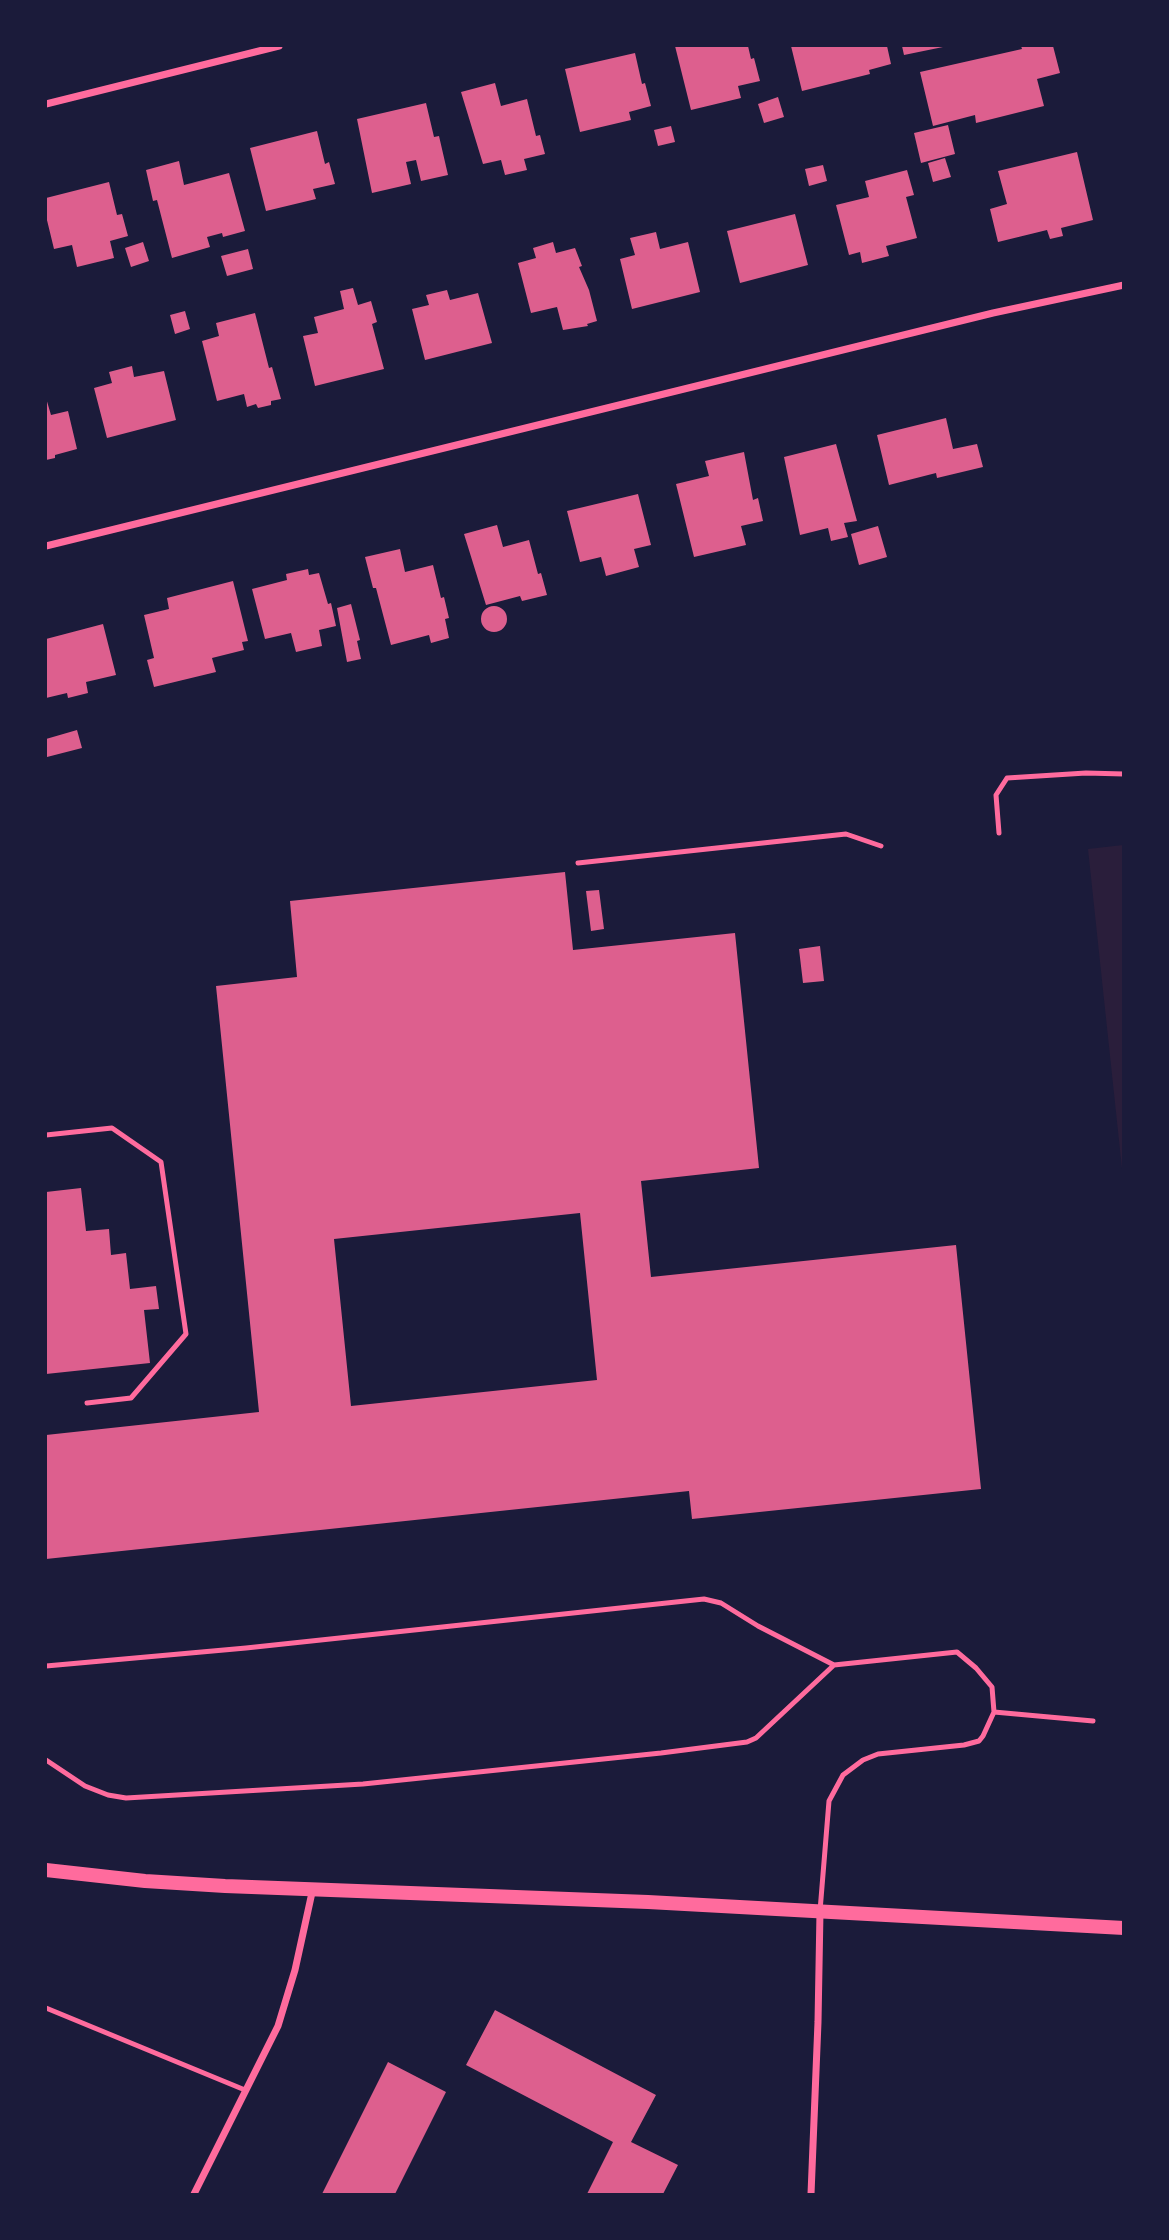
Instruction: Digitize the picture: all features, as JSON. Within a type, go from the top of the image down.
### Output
[{"type":"main road","points":[[46,1870],[145,1881],[820,1911],[1124,1928]]},
{"type":"street","points":[[46,104],[279,46]]},
{"type":"street","points":[[46,546],[966,320],[1124,285]]},
{"type":"street","points":[[194,2194],[278,2026],[295,1970],[313,1888]]},
{"type":"street","points":[[811,2194],[820,1911]]},
{"type":"lane","points":[[999,833],[996,794],[1007,778],[1086,773],[1124,774]]},
{"type":"lane","points":[[578,863],[846,834],[881,846]]},
{"type":"lane","points":[[46,1135],[112,1128],[161,1162],[186,1334],[131,1398],[87,1403]]},
{"type":"lane","points":[[46,1666],[704,1600],[721,1603],[758,1626],[834,1665],[957,1652],[988,1681],[993,1694],[994,1712],[983,1736],[972,1744],[878,1754],[863,1760],[843,1775],[829,1801],[820,1911]]},
{"type":"lane","points":[[46,1760],[85,1786],[108,1795],[126,1798],[363,1784],[661,1754],[747,1742],[756,1738],[834,1665]]},
{"type":"lane","points":[[994,1712],[1093,1721]]},
{"type":"lane","points":[[46,2008],[245,2090]]},
{"type":"shaded area","points":[[1124,845],[1123,1178],[1088,849]]},
{"type":"building","points":[[675,46],[748,46],[760,81],[738,86],[741,98],[691,110]]},
{"type":"building","points":[[791,46],[887,46],[891,64],[869,70],[870,74],[802,91]]},
{"type":"building","points":[[902,46],[943,46],[943,47],[904,55]]},
{"type":"building","points":[[1021,46],[1053,46],[1060,73],[1037,79],[1044,106],[976,123],[975,115],[933,126],[920,72],[1022,49]]},
{"type":"building","points":[[635,53],[642,84],[645,83],[651,106],[629,112],[631,120],[580,132],[565,69]]},
{"type":"building","points":[[495,83],[501,106],[527,99],[536,136],[540,135],[545,154],[524,159],[527,170],[505,175],[501,160],[483,164],[461,92]]},
{"type":"building","points":[[778,97],[784,117],[764,123],[758,104]]},
{"type":"building","points":[[426,103],[434,137],[439,136],[448,175],[421,181],[416,160],[406,162],[411,184],[372,193],[357,119]]},
{"type":"building","points":[[948,125],[955,154],[921,163],[914,133]]},
{"type":"building","points":[[671,126],[675,142],[658,146],[654,130]]},
{"type":"building","points":[[317,131],[325,164],[329,162],[335,184],[313,189],[316,199],[266,211],[250,148]]},
{"type":"building","points":[[1077,152],[1093,220],[1061,228],[1063,236],[1050,239],[1047,230],[998,242],[990,209],[1007,204],[998,171]]},
{"type":"building","points":[[945,158],[951,177],[933,182],[928,163]]},
{"type":"building","points":[[179,161],[184,185],[229,173],[245,231],[223,237],[222,233],[207,237],[210,247],[172,258],[146,170]]},
{"type":"building","points":[[823,165],[827,181],[809,186],[805,169]]},
{"type":"building","points":[[907,170],[914,195],[906,197],[917,238],[886,246],[889,256],[862,263],[860,252],[849,255],[836,205],[869,197],[865,181]]},
{"type":"building","points":[[109,182],[117,215],[122,214],[128,236],[110,241],[114,258],[77,267],[72,245],[54,249],[46,216],[46,198]]},
{"type":"building","points":[[795,214],[808,265],[740,283],[727,231]]},
{"type":"building","points":[[656,232],[660,249],[688,242],[700,292],[632,309],[620,259],[635,255],[630,238]]},
{"type":"building","points":[[143,242],[149,261],[131,267],[125,248]]},
{"type":"building","points":[[553,242],[556,253],[575,248],[597,321],[587,324],[588,326],[563,330],[557,307],[531,313],[518,263],[536,258],[533,248]]},
{"type":"building","points":[[248,249],[253,269],[227,276],[221,256]]},
{"type":"building","points":[[353,288],[358,305],[371,301],[377,322],[372,324],[384,369],[315,386],[303,336],[318,333],[314,317],[344,309],[340,291]]},
{"type":"building","points":[[447,290],[450,300],[478,293],[492,343],[425,360],[412,309],[429,305],[426,295]]},
{"type":"building","points":[[185,311],[190,329],[175,334],[170,315]]},
{"type":"building","points":[[255,313],[269,368],[272,367],[281,399],[258,408],[256,404],[247,407],[244,394],[217,401],[202,341],[219,336],[216,323]]},
{"type":"building","points":[[132,366],[134,377],[164,371],[176,420],[107,438],[94,388],[112,383],[109,372]]},
{"type":"building","points":[[46,398],[51,415],[68,411],[77,449],[46,460]]},
{"type":"building","points":[[946,418],[953,449],[977,444],[983,467],[937,478],[936,473],[889,485],[877,435]]},
{"type":"building","points":[[836,444],[857,521],[844,523],[848,537],[831,541],[828,528],[800,535],[784,457]]},
{"type":"building","points":[[744,452],[753,500],[758,498],[763,521],[741,526],[746,545],[694,557],[676,484],[709,476],[705,461]]},
{"type":"building","points":[[638,494],[651,545],[634,549],[639,567],[606,576],[601,557],[580,562],[567,511]]},
{"type":"building","points":[[497,525],[503,547],[529,540],[547,595],[522,601],[520,596],[486,605],[464,534]]},
{"type":"building","points":[[878,526],[887,557],[859,565],[851,534]]},
{"type":"building","points":[[400,549],[405,572],[433,565],[449,618],[445,619],[449,638],[431,643],[429,635],[391,645],[365,557]]},
{"type":"building","points":[[308,569],[309,575],[319,573],[328,604],[331,603],[336,626],[319,630],[322,646],[296,652],[291,633],[265,639],[252,589],[287,580],[286,574]]},
{"type":"building","points":[[233,581],[248,641],[242,642],[244,650],[212,658],[216,672],[154,687],[147,660],[154,658],[144,615],[169,609],[167,598]]},
{"type":"building","points":[[351,604],[360,640],[357,641],[361,659],[347,662],[337,608]]},
{"type":"building","points":[[494,606],[504,609],[507,619],[504,629],[494,632],[484,629],[481,619],[484,609]]},
{"type":"building","points":[[103,624],[116,675],[86,682],[88,693],[68,698],[67,693],[46,698],[46,639]]},
{"type":"building","points":[[77,730],[82,748],[47,757],[46,739]]},
{"type":"building","points":[[565,872],[573,950],[735,933],[759,1168],[641,1181],[651,1277],[956,1245],[981,1489],[692,1519],[689,1491],[46,1559],[46,1435],[259,1412],[216,986],[297,977],[290,901]],"holes":[[[580,1213],[597,1380],[351,1406],[334,1239]]]},
{"type":"building","points":[[599,890],[604,929],[591,931],[586,891]]},
{"type":"building","points":[[820,946],[824,981],[803,983],[799,949]]},
{"type":"building","points":[[81,1188],[86,1231],[109,1229],[111,1255],[126,1253],[130,1289],[156,1286],[159,1309],[144,1310],[150,1363],[46,1374],[46,1192]]},
{"type":"building","points":[[495,2010],[656,2095],[631,2142],[678,2165],[663,2194],[587,2194],[613,2142],[466,2065]]},
{"type":"building","points":[[388,2062],[446,2092],[395,2194],[322,2194]]}]
